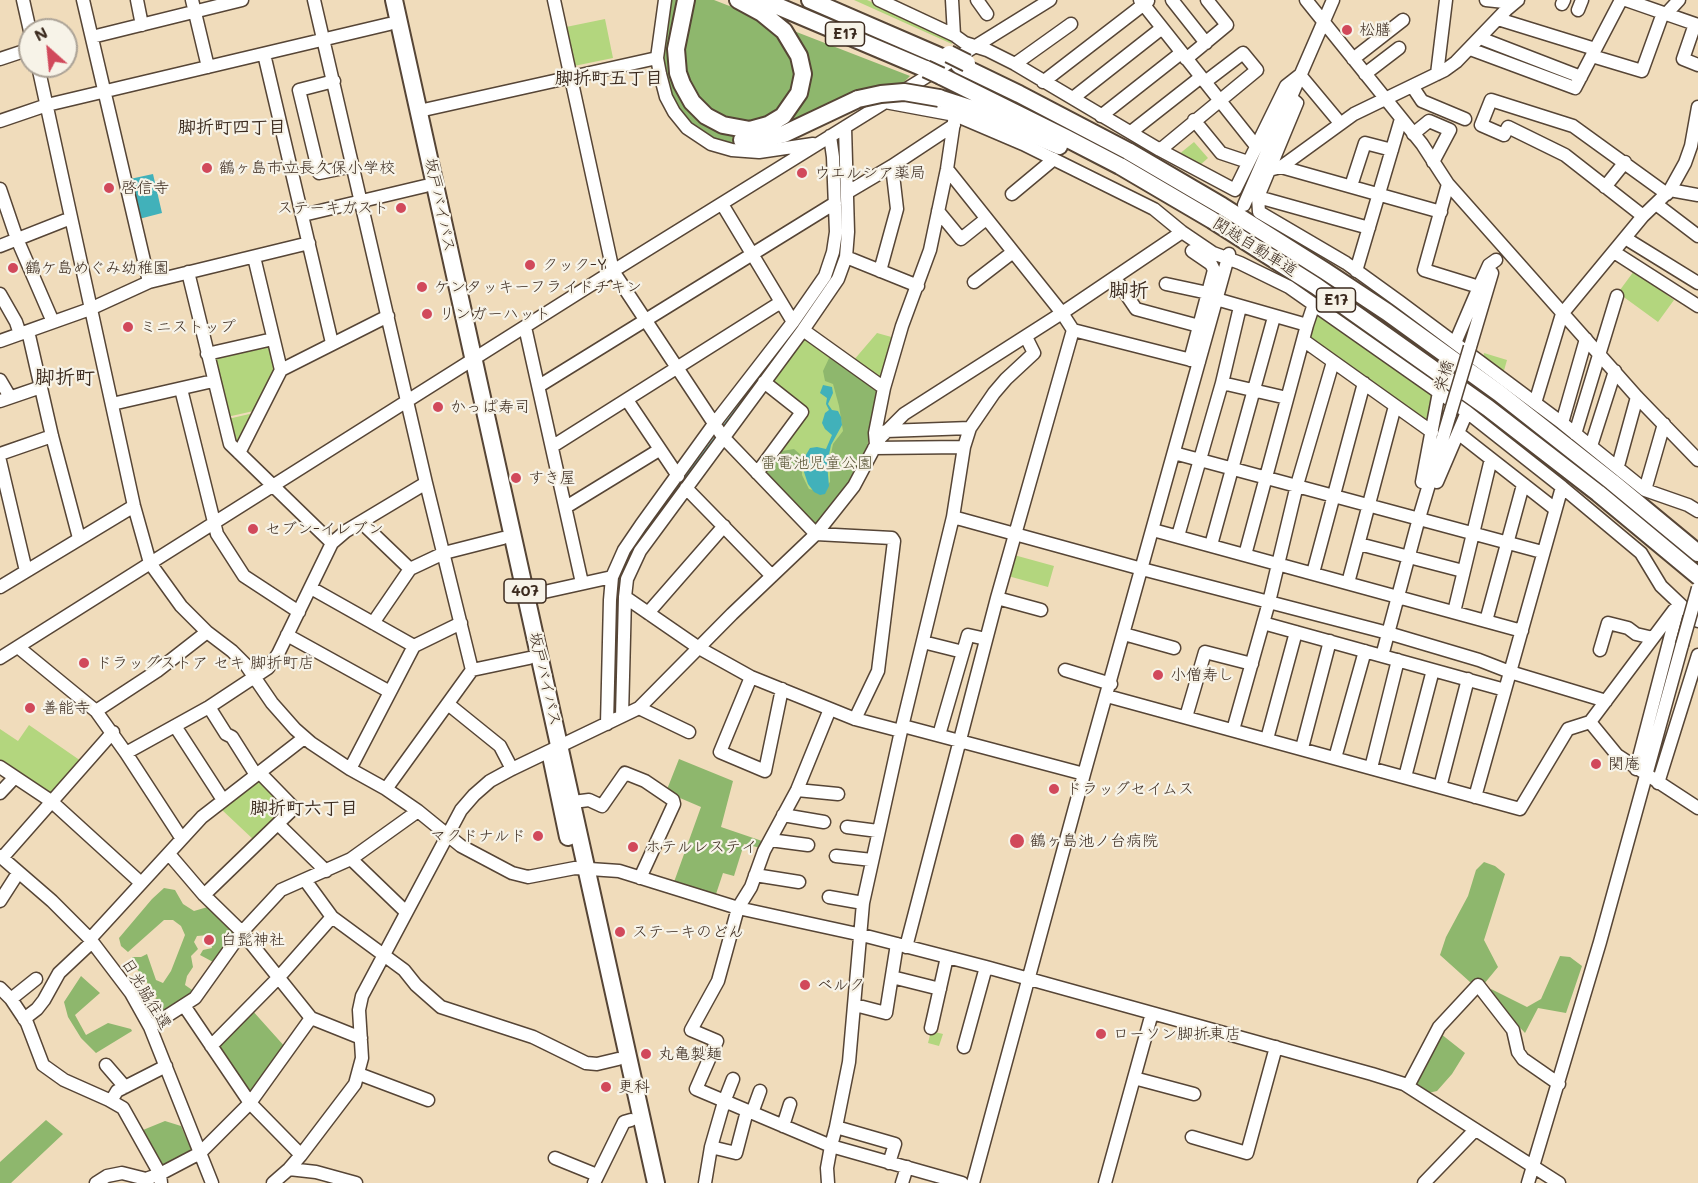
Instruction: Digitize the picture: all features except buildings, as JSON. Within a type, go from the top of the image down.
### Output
[{"type":"highway","points":[[678,0],[670,30],[668,50],[673,84],[689,112],[715,132],[725,136],[747,140],[772,138],[797,129],[858,99],[904,92],[939,98],[1008,123],[1167,193]]},
{"type":"highway","points":[[686,0],[676,49],[676,61],[682,84],[692,102],[706,116],[723,125],[750,130],[768,125],[783,116],[800,93],[803,74],[799,56],[784,31],[762,13],[738,0]]},
{"type":"highway","name":"関越自動車道","points":[[763,0],[934,73],[1066,138],[1167,193],[1287,267],[1433,367],[1552,456],[1698,576]]},
{"type":"highway","name":"関越自動車道","points":[[810,0],[955,60],[1075,123],[1222,206],[1387,312],[1554,436],[1698,553]]},
{"type":"highway","points":[[840,0],[955,60]]},
{"type":"highway","name":"坂戸バイパス","points":[[394,2],[389,24],[425,186],[526,596],[618,1059],[645,1183]]},
{"type":"highway","name":"坂戸バイパス","points":[[394,2],[419,111],[503,538],[529,658],[573,802],[580,868],[656,1183]]},
{"type":"street","points":[[23,0],[27,18]]},
{"type":"street","points":[[83,0],[149,282]]},
{"type":"street","points":[[137,0],[142,25]]},
{"type":"street","points":[[92,37],[142,25],[193,6],[242,0]]},
{"type":"street","points":[[314,0],[426,483],[472,670]]},
{"type":"street","points":[[554,0],[613,271],[723,437],[816,534],[889,537],[894,541],[878,671],[855,718]]},
{"type":"street","points":[[665,0],[657,57],[666,97],[687,128],[711,144],[732,150],[759,152],[825,140]]},
{"type":"street","points":[[879,0],[900,4],[965,43],[1015,64],[1160,150],[1235,190],[1286,86],[1300,75]]},
{"type":"street","points":[[952,0],[954,35]]},
{"type":"street","points":[[977,0],[987,15]]},
{"type":"street","points":[[0,658],[613,271],[1050,0]]},
{"type":"street","points":[[1172,0],[1206,43]]},
{"type":"street","points":[[1101,116],[1183,56],[1206,43],[1227,25],[1207,0]]},
{"type":"street","points":[[1305,0],[1413,134],[1448,184],[1637,397],[1698,460]]},
{"type":"street","points":[[1244,205],[1333,0]]},
{"type":"street","points":[[1437,75],[1446,0]]},
{"type":"street","points":[[1486,0],[1516,1]]},
{"type":"street","points":[[1470,49],[1575,88],[1626,0],[1697,25],[1683,59],[1698,65]]},
{"type":"street","points":[[1498,19],[1642,71],[1665,14],[1679,0]]},
{"type":"street","points":[[1043,82],[1144,1],[1183,56],[1256,146]]},
{"type":"street","points":[[1275,168],[1340,123],[1384,99],[1437,75],[1456,62],[1516,1]]},
{"type":"street","points":[[193,6],[208,67]]},
{"type":"street","points":[[1353,59],[1403,20]]},
{"type":"street","points":[[0,121],[47,105],[389,24]]},
{"type":"street","points":[[1015,64],[1071,24]]},
{"type":"street","points":[[1073,98],[1162,28]]},
{"type":"street","points":[[1480,38],[1581,77]]},
{"type":"street","points":[[1365,74],[1399,48]]},
{"type":"street","points":[[0,60],[18,53]]},
{"type":"street","points":[[1131,132],[1243,53],[1257,70],[1160,150]]},
{"type":"street","points":[[264,54],[332,343]]},
{"type":"street","points":[[419,111],[657,57]]},
{"type":"street","points":[[1300,75],[1340,123]]},
{"type":"street","points":[[41,78],[134,506],[150,564],[181,606],[207,632],[232,651],[272,703],[304,738],[418,811],[461,846],[512,873],[528,877],[580,868],[619,871],[738,908],[862,935],[1029,978],[1372,1074],[1408,1086],[1559,1183]]},
{"type":"street","points":[[334,81],[299,90],[319,173],[353,166]]},
{"type":"street","points":[[1412,86],[1422,101],[1465,119]]},
{"type":"street","points":[[1290,97],[1297,103],[1275,168],[1258,197],[1260,212],[1356,271],[1562,423],[1645,490],[1678,501],[1698,511]]},
{"type":"street","points":[[1643,216],[1565,155],[1508,127],[1504,135],[1481,125],[1491,100],[1573,126],[1669,192],[1698,195]]},
{"type":"street","points":[[885,102],[955,120],[1054,159],[1154,209],[1213,253],[1228,256],[1289,286],[1467,412],[1562,487],[1641,553],[1661,586],[1698,621]]},
{"type":"street","points":[[1535,404],[1562,314],[1643,216],[1669,192],[1685,163],[1691,146],[1698,107]]},
{"type":"street","points":[[1356,271],[1401,119]]},
{"type":"street","points":[[848,192],[892,166],[955,120]]},
{"type":"street","points":[[875,447],[875,433],[884,388],[930,250],[955,120]]},
{"type":"street","points":[[1194,120],[1221,153],[1248,162]]},
{"type":"street","points":[[1413,134],[1430,121],[1450,130],[1433,162]]},
{"type":"street","points":[[606,724],[612,577],[624,550],[714,424],[838,279],[846,257],[848,232],[845,127]]},
{"type":"street","points":[[622,717],[627,579],[640,551],[764,382],[825,276],[833,252],[836,232],[835,203],[825,140]]},
{"type":"street","points":[[1351,186],[1365,143],[1392,150]]},
{"type":"street","points":[[778,148],[786,163]]},
{"type":"street","points":[[1012,194],[1054,159]]},
{"type":"street","points":[[1605,187],[1625,162]]},
{"type":"street","points":[[880,271],[897,209],[892,166]]},
{"type":"street","points":[[1275,168],[1351,186],[1441,212]]},
{"type":"street","points":[[947,169],[1062,313],[1073,330],[1195,361]]},
{"type":"street","points":[[1448,184],[1424,270],[1479,287]]},
{"type":"street","points":[[303,215],[425,186]]},
{"type":"street","points":[[0,189],[17,239],[53,322]]},
{"type":"street","points":[[1258,197],[1369,228]]},
{"type":"street","points":[[539,386],[835,203]]},
{"type":"street","points":[[722,204],[798,326],[884,388]]},
{"type":"street","points":[[1656,204],[1698,236]]},
{"type":"street","points":[[938,211],[961,239],[986,219]]},
{"type":"street","points":[[0,246],[71,218]]},
{"type":"street","points":[[273,1183],[301,1155],[355,1084],[362,1058],[360,1010],[362,996],[461,810],[474,795],[490,781],[512,769],[639,708],[816,534],[854,486],[886,431],[912,409],[1026,337],[1182,232]]},
{"type":"street","points":[[1625,238],[1698,283]]},
{"type":"street","points":[[0,341],[90,309],[149,282],[309,243]]},
{"type":"street","points":[[1455,343],[1489,265],[1496,260],[1504,247]]},
{"type":"street","points":[[973,1183],[1084,774],[1154,530],[1212,296],[1214,270],[1211,264],[1192,251]]},
{"type":"street","points":[[974,282],[1013,252]]},
{"type":"street","points":[[1614,252],[1698,306]]},
{"type":"street","points":[[1195,361],[1199,326],[1228,256]]},
{"type":"street","points":[[254,257],[281,370]]},
{"type":"street","points":[[846,257],[918,286]]},
{"type":"street","name":"栄橋","points":[[1420,518],[1496,260]]},
{"type":"street","points":[[188,272],[230,444],[332,543]]},
{"type":"street","points":[[1114,278],[1136,309],[1199,326]]},
{"type":"street","points":[[1166,284],[1306,326]]},
{"type":"street","points":[[0,294],[24,333],[41,387],[79,538]]},
{"type":"street","points":[[1575,434],[1617,296]]},
{"type":"street","points":[[553,446],[781,302]]},
{"type":"street","points":[[1245,555],[1306,326],[1314,304]]},
{"type":"street","points":[[1178,536],[1222,383],[1240,307]]},
{"type":"street","points":[[239,453],[281,370],[388,315]]},
{"type":"street","points":[[1211,545],[1274,317]]},
{"type":"street","points":[[525,327],[582,583]]},
{"type":"street","points":[[855,1005],[886,1012],[892,977],[1073,330]]},
{"type":"street","points":[[828,1183],[827,1168],[849,1062],[862,935],[863,903],[953,517],[964,447],[970,428],[1006,379],[1034,353],[1026,337]]},
{"type":"street","points":[[207,354],[273,339]]},
{"type":"street","points":[[1562,423],[1586,339]]},
{"type":"street","points":[[1303,340],[1432,432]]},
{"type":"street","points":[[1233,730],[1279,564],[1297,485],[1333,362]]},
{"type":"street","points":[[1591,446],[1615,372]]},
{"type":"street","points":[[0,380],[5,399],[41,387]]},
{"type":"street","points":[[112,404],[213,381]]},
{"type":"street","points":[[757,473],[802,412],[764,382]]},
{"type":"street","points":[[1222,383],[1287,398]]},
{"type":"street","points":[[1313,573],[1364,383]]},
{"type":"street","points":[[182,389],[217,534],[244,576],[299,612]]},
{"type":"street","points":[[1420,518],[1439,392]]},
{"type":"street","points":[[1618,466],[1637,397]]},
{"type":"street","points":[[627,399],[678,476]]},
{"type":"street","points":[[1348,583],[1395,406]]},
{"type":"street","points":[[1382,656],[1420,518],[1467,412]]},
{"type":"street","points":[[1645,490],[1664,424]]},
{"type":"street","points":[[886,431],[970,428]]},
{"type":"street","points":[[1458,433],[1555,509]]},
{"type":"street","points":[[0,454],[52,436]]},
{"type":"street","points":[[875,447],[964,447]]},
{"type":"street","points":[[566,507],[659,450]]},
{"type":"street","points":[[1174,453],[1542,552]]},
{"type":"street","points":[[1454,612],[1491,459]]},
{"type":"street","points":[[0,461],[26,571]]},
{"type":"street","points":[[126,753],[209,707],[268,668],[299,612],[332,543],[346,531],[426,483]]},
{"type":"street","points":[[1486,621],[1523,485]]},
{"type":"street","points":[[1475,797],[1562,487]]},
{"type":"street","points":[[686,488],[772,576]]},
{"type":"street","points":[[0,587],[134,506]]},
{"type":"street","points":[[953,517],[1388,633],[1606,701]]},
{"type":"street","points":[[361,522],[410,569]]},
{"type":"street","points":[[648,613],[724,526]]},
{"type":"street","points":[[1154,530],[1522,630]]},
{"type":"street","points":[[374,623],[410,569],[444,553],[503,538]]},
{"type":"street","points":[[1359,544],[1463,571]]},
{"type":"street","points":[[526,596],[612,577]]},
{"type":"street","points":[[311,588],[414,646]]},
{"type":"street","points":[[1641,772],[1698,588]]},
{"type":"street","points":[[625,597],[699,648],[751,677],[830,709],[855,718],[960,740],[1084,774]]},
{"type":"street","points":[[997,598],[1041,610]]},
{"type":"street","points":[[1065,670],[1109,690],[1186,717],[1520,809],[1568,729],[1590,722],[1678,604]]},
{"type":"street","points":[[1528,1183],[1558,1084],[1641,772],[1678,604]]},
{"type":"street","points":[[350,769],[414,646],[461,623]]},
{"type":"street","points":[[1263,623],[1504,690]]},
{"type":"street","points":[[1600,650],[1608,623],[1653,638]]},
{"type":"street","points":[[96,711],[157,671],[207,632]]},
{"type":"street","points":[[1267,739],[1296,632]]},
{"type":"street","points":[[1125,634],[1174,648]]},
{"type":"street","points":[[287,635],[390,692]]},
{"type":"street","points":[[939,735],[968,635],[986,639]]},
{"type":"street","points":[[1302,748],[1329,641]]},
{"type":"street","points":[[923,642],[963,652]]},
{"type":"street","points":[[18,647],[96,711],[182,839]]},
{"type":"street","points":[[1335,758],[1365,651]]},
{"type":"street","points":[[1186,717],[1205,652],[1252,664]]},
{"type":"street","points":[[1658,783],[1698,656]]},
{"type":"street","points":[[386,789],[472,670],[529,658]]},
{"type":"street","points":[[1371,768],[1398,660]]},
{"type":"street","points":[[1405,777],[1433,670]]},
{"type":"street","points":[[751,677],[720,752],[765,771],[782,689]]},
{"type":"street","points":[[1440,787],[1468,680]]},
{"type":"street","points":[[448,704],[500,746],[512,769]]},
{"type":"street","points":[[204,895],[294,808],[258,774],[232,736],[226,734],[209,707]]},
{"type":"street","points":[[639,708],[689,732]]},
{"type":"street","points":[[830,709],[797,790],[770,840],[751,887],[738,908],[718,981],[691,1030],[717,1041],[696,1089],[831,1146],[962,1183]]},
{"type":"street","points":[[1590,722],[1617,755],[1698,808]]},
{"type":"street","points":[[175,726],[223,800]]},
{"type":"street","points":[[1,857],[112,732]]},
{"type":"street","points":[[24,1019],[45,1000],[59,973],[91,941],[202,817],[304,738]]},
{"type":"street","points":[[0,767],[51,801],[141,883]]},
{"type":"street","points":[[573,802],[589,800],[602,806],[625,773],[645,781],[673,800],[674,804],[640,878]]},
{"type":"street","points":[[0,793],[15,777]]},
{"type":"street","points":[[797,790],[838,794]]},
{"type":"street","points":[[150,1027],[185,1007],[195,998],[242,932],[281,890],[351,859],[418,811]]},
{"type":"street","points":[[783,815],[824,822]]},
{"type":"street","points":[[278,824],[326,871]]},
{"type":"street","points":[[847,827],[878,831]]},
{"type":"street","points":[[770,840],[808,845]]},
{"type":"street","points":[[169,854],[204,895],[242,932],[312,1018],[361,1038]]},
{"type":"street","points":[[836,856],[872,860]]},
{"type":"street","name":"日光脇往還","points":[[1,857],[52,901],[91,941],[131,993],[150,1027],[212,1183]]},
{"type":"street","points":[[351,859],[406,912]]},
{"type":"street","points":[[0,901],[18,873]]},
{"type":"street","points":[[755,875],[799,882]]},
{"type":"street","points":[[305,880],[332,917],[404,970],[416,985],[441,1007],[533,1037],[586,1063],[597,1064],[618,1059]]},
{"type":"street","points":[[829,897],[863,903]]},
{"type":"street","points":[[211,1046],[279,977],[332,917]]},
{"type":"street","points":[[931,1028],[947,957]]},
{"type":"street","points":[[964,1047],[986,967]]},
{"type":"street","points":[[892,977],[940,989]]},
{"type":"street","points":[[12,999],[36,979]]},
{"type":"street","points":[[1408,1086],[1439,1027],[1478,985],[1513,1030],[1518,1052],[1523,1059],[1558,1084]]},
{"type":"street","points":[[0,987],[12,999],[24,1019],[43,1065],[64,1080],[123,1108],[161,1179]]},
{"type":"street","points":[[185,1007],[250,1103],[301,1155]]},
{"type":"street","points":[[1105,1183],[1152,1013]]},
{"type":"street","points":[[96,1183],[107,1176],[122,1173],[146,1179],[161,1179],[200,1153],[250,1103],[312,1018]]},
{"type":"street","points":[[1192,1137],[1247,1153],[1276,1047]]},
{"type":"street","points":[[106,1065],[125,1087]]},
{"type":"street","points":[[111,1101],[117,1091],[166,1065]]},
{"type":"street","points":[[359,1074],[428,1100]]},
{"type":"street","points":[[1134,1078],[1194,1094]]},
{"type":"street","points":[[705,1183],[711,1147],[733,1079]]},
{"type":"street","points":[[711,1147],[736,1154],[760,1090]]},
{"type":"street","points":[[783,1126],[790,1104]]},
{"type":"street","points":[[555,1158],[596,1179],[624,1122],[631,1120]]},
{"type":"street","points":[[836,1127],[895,1144],[889,1162]]},
{"type":"street","points":[[1424,1183],[1475,1130]]},
{"type":"street","points":[[902,1183],[907,1167]]},
{"type":"street","points":[[289,1169],[316,1172],[356,1183]]},
{"type":"green space","points":[[668,0],[714,0],[910,76],[898,88],[749,147],[717,143],[686,119],[675,105],[665,82],[662,50]]},
{"type":"green space","points":[[854,0],[867,0],[895,12],[950,38],[952,44]]},
{"type":"green space","points":[[605,19],[613,58],[574,66],[566,27]]},
{"type":"green space","points":[[1194,142],[1208,158],[1199,166],[1178,155]]},
{"type":"green space","points":[[1634,271],[1674,300],[1658,322],[1621,295],[1620,290]]},
{"type":"green space","points":[[1316,309],[1434,394],[1428,424],[1308,338]]},
{"type":"green space","points":[[877,333],[895,338],[881,382],[853,361]]},
{"type":"green space","name":"雷電池児童公園","points":[[805,336],[881,390],[867,447],[834,506],[763,471],[807,411],[770,382]]},
{"type":"green space","points":[[271,344],[276,370],[258,410],[227,417],[213,357]]},
{"type":"green space","points":[[1484,353],[1507,360],[1503,374],[1483,358]]},
{"type":"green space","points":[[831,354],[881,390],[867,447],[852,482],[815,527],[763,471],[782,451],[794,449],[802,456],[802,475],[809,489],[821,492],[830,482],[830,459],[833,444],[843,431],[833,384],[825,381],[823,371]]},
{"type":"green space","points":[[258,412],[241,444],[233,441],[228,419]]},
{"type":"green space","points":[[1014,555],[1054,566],[1048,587],[1008,576]]},
{"type":"green space","points":[[29,725],[81,761],[51,796],[0,761],[0,729],[18,741]]},
{"type":"green space","points":[[679,759],[733,781],[721,827],[765,842],[761,848],[744,844],[734,876],[723,873],[715,897],[674,882],[701,807],[666,792]]},
{"type":"green space","points":[[260,778],[289,807],[255,841],[221,809]]},
{"type":"green space","points":[[1484,862],[1495,866],[1505,874],[1484,940],[1498,967],[1484,984],[1470,982],[1440,955],[1446,937],[1468,896],[1476,870]]},
{"type":"green space","points":[[164,888],[175,890],[183,904],[194,911],[211,906],[237,935],[215,963],[200,955],[203,950],[212,948],[209,935],[197,936],[194,942],[198,949],[191,956],[193,967],[187,976],[185,985],[195,992],[172,1011],[158,1014],[151,1007],[157,996],[134,965],[132,957],[147,954],[156,980],[163,983],[171,971],[185,935],[181,926],[173,920],[164,920],[128,952],[121,946],[119,938]]},
{"type":"green space","points":[[1560,956],[1570,957],[1582,966],[1566,1013],[1538,1008],[1525,1033],[1492,998],[1491,989],[1527,1007],[1541,999]]},
{"type":"green space","points":[[81,976],[100,993],[75,1015],[86,1035],[108,1023],[132,1031],[96,1053],[81,1038],[68,1017],[64,1002]]},
{"type":"green space","points":[[251,1009],[286,1048],[252,1095],[214,1046]]},
{"type":"green space","points":[[931,1031],[943,1034],[939,1046],[928,1043]]},
{"type":"green space","points":[[1441,1034],[1465,1053],[1452,1074],[1437,1091],[1428,1093],[1416,1083]]},
{"type":"green space","points":[[46,1120],[63,1134],[11,1183],[0,1183],[0,1162]]},
{"type":"green space","points":[[165,1121],[181,1126],[192,1151],[163,1168],[143,1130]]},
{"type":"water","points":[[153,174],[162,213],[139,219],[130,179]]},
{"type":"water","points":[[823,385],[832,387],[833,393],[828,404],[832,410],[838,411],[842,425],[831,445],[827,464],[829,486],[825,494],[820,495],[814,492],[808,484],[804,472],[804,458],[810,448],[826,449],[832,435],[822,423],[825,413],[829,410],[826,404],[827,398],[820,393]]},
{"type":"waterway","points":[[839,144],[840,177]]},
{"type":"waterway","points":[[829,283],[842,236]]},
{"type":"waterway","points":[[722,428],[798,327]]},
{"type":"waterway","points":[[616,711],[618,599],[620,581],[626,562],[636,544],[717,435]]},
{"type":"place","name":"松膳","points":[[1347,30]]},
{"type":"place","name":"鶴ヶ島市立長久保小学校","points":[[207,168]]},
{"type":"place","name":"ウエルシア薬局","points":[[802,173]]},
{"type":"place","name":"啓信寺","points":[[109,188]]},
{"type":"place","name":"ステーキガスト","points":[[401,208]]},
{"type":"place","name":"クック-Y","points":[[530,265]]},
{"type":"place","name":"鶴ケ島めぐみ幼稚園","points":[[13,268]]},
{"type":"place","name":"ケンタッキーフライドチキン","points":[[422,287]]},
{"type":"place","name":"リンガーハット","points":[[427,314]]},
{"type":"place","name":"ミニストップ","points":[[128,327]]},
{"type":"place","name":"かっぱ寿司","points":[[438,407]]},
{"type":"place","name":"すき屋","points":[[516,478]]},
{"type":"place","name":"セブン-イレブン","points":[[253,529]]},
{"type":"place","name":"ドラッグストア セキ 脚折町店","points":[[84,663]]},
{"type":"place","name":"小僧寿し","points":[[1158,675]]},
{"type":"place","name":"善能寺","points":[[30,708]]},
{"type":"place","name":"関庵","points":[[1596,764]]},
{"type":"place","name":"ドラッグセイムス","points":[[1054,789]]},
{"type":"place","name":"マクドナルド","points":[[538,836]]},
{"type":"place","name":"鶴ヶ島池ノ台病院","points":[[1017,841]]},
{"type":"place","name":"ホテルレステイ","points":[[633,847]]},
{"type":"place","name":"ステーキのどん","points":[[620,932]]},
{"type":"place","name":"白髭神社","points":[[209,940]]},
{"type":"place","name":"ベルク","points":[[805,985]]},
{"type":"place","name":"ローソン脚折東店","points":[[1101,1034]]},
{"type":"place","name":"丸亀製麺","points":[[646,1054]]},
{"type":"place","name":"更科","points":[[606,1087]]},
{"type":"district","name":"脚折町五丁目","points":[[609,78]]},
{"type":"district","name":"脚折町四丁目","points":[[232,127]]},
{"type":"district","name":"脚折","points":[[1129,291]]},
{"type":"district","name":"脚折町","points":[[65,378]]},
{"type":"district","name":"脚折町六丁目","points":[[304,808]]}]
